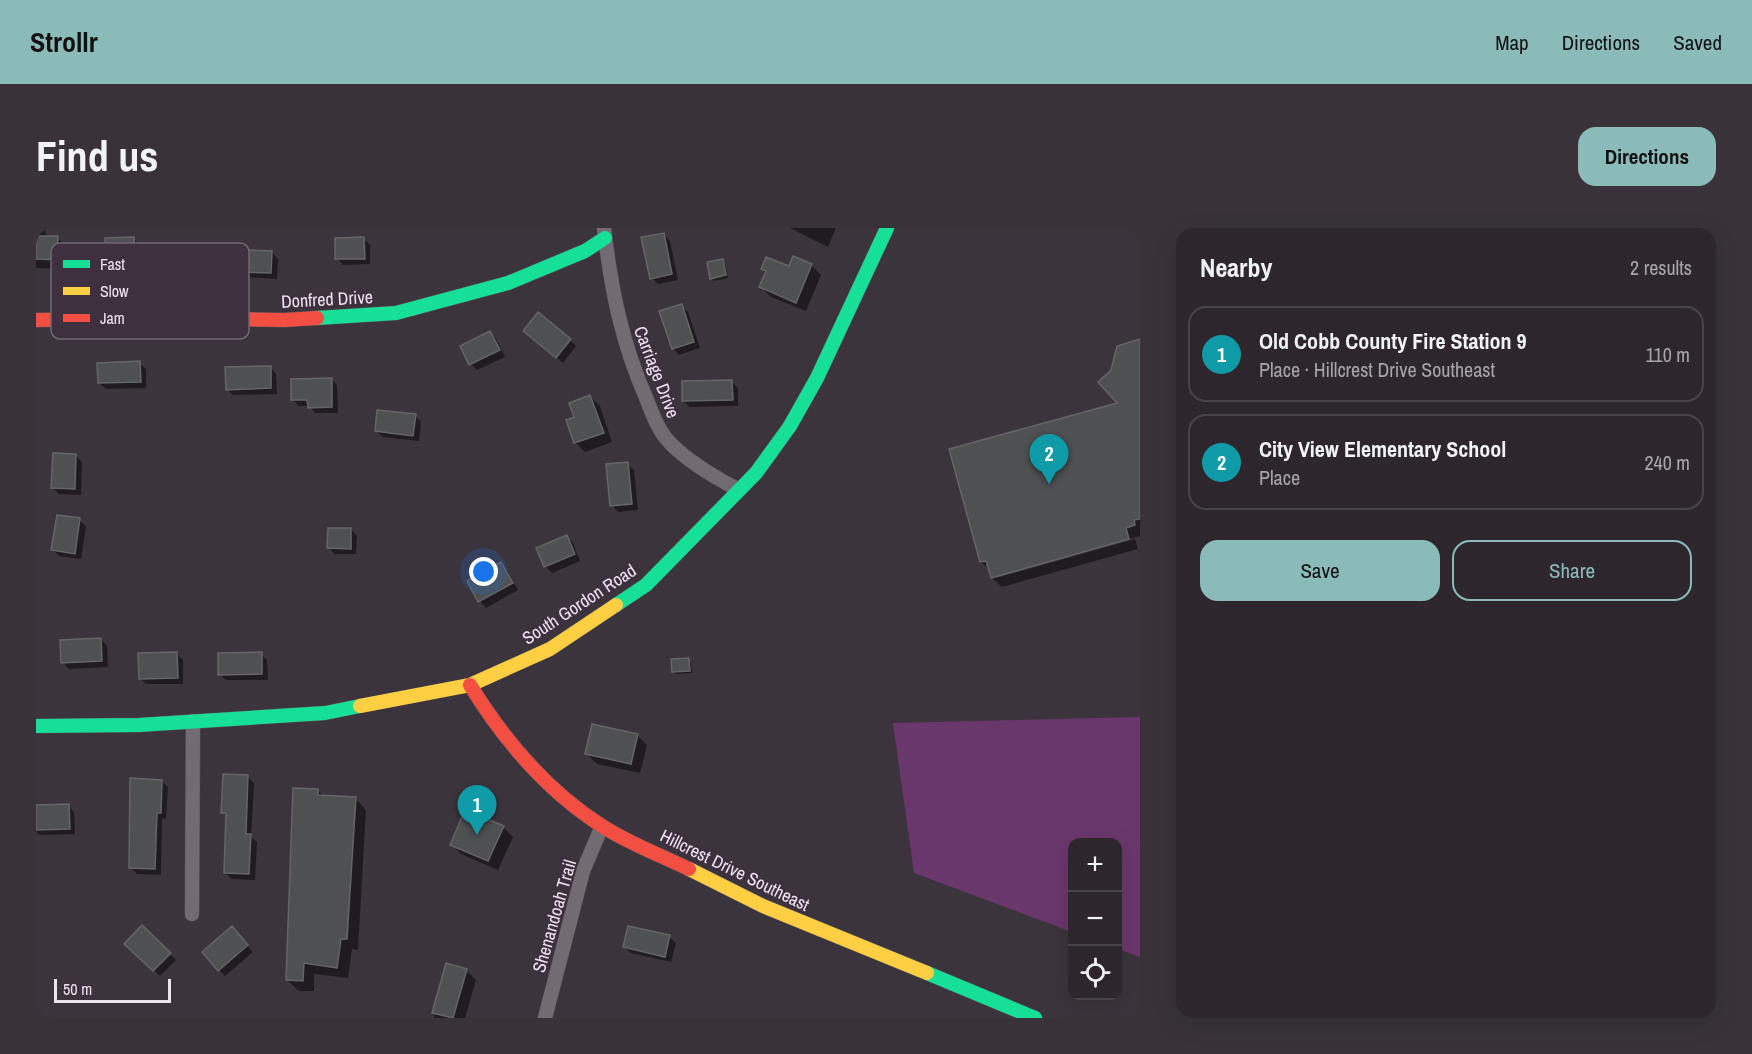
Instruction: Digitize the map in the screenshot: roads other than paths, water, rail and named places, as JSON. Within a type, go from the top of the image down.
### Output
[{"type":"street","name":"South Gordon Road","points":[[36,726],[139,725],[325,713],[470,685],[550,649],[646,585],[756,474],[790,426],[817,378],[887,228]]},
{"type":"street","name":"Carriage Drive","points":[[605,233],[612,290],[622,335],[638,380],[661,431],[671,444],[695,463],[739,490]]},
{"type":"street","name":"Donfred Drive","points":[[249,319],[284,320],[396,313],[508,283],[585,251],[605,233]]},
{"type":"street","name":"Donfred Drive","points":[[36,320],[51,320]]},
{"type":"street","name":"Hillcrest Drive Southeast","points":[[470,685],[494,722],[546,783],[602,826],[763,906],[1035,1018]]},
{"type":"street","points":[[192,914],[193,721]]},
{"type":"street","name":"Shenandoah Trail","points":[[545,1018],[583,871],[602,826]]},
{"type":"place","name":"City View Elementary School","points":[[1049,484]]},
{"type":"place","name":"Old Cobb County Fire Station 9","points":[[477,835]]}]
